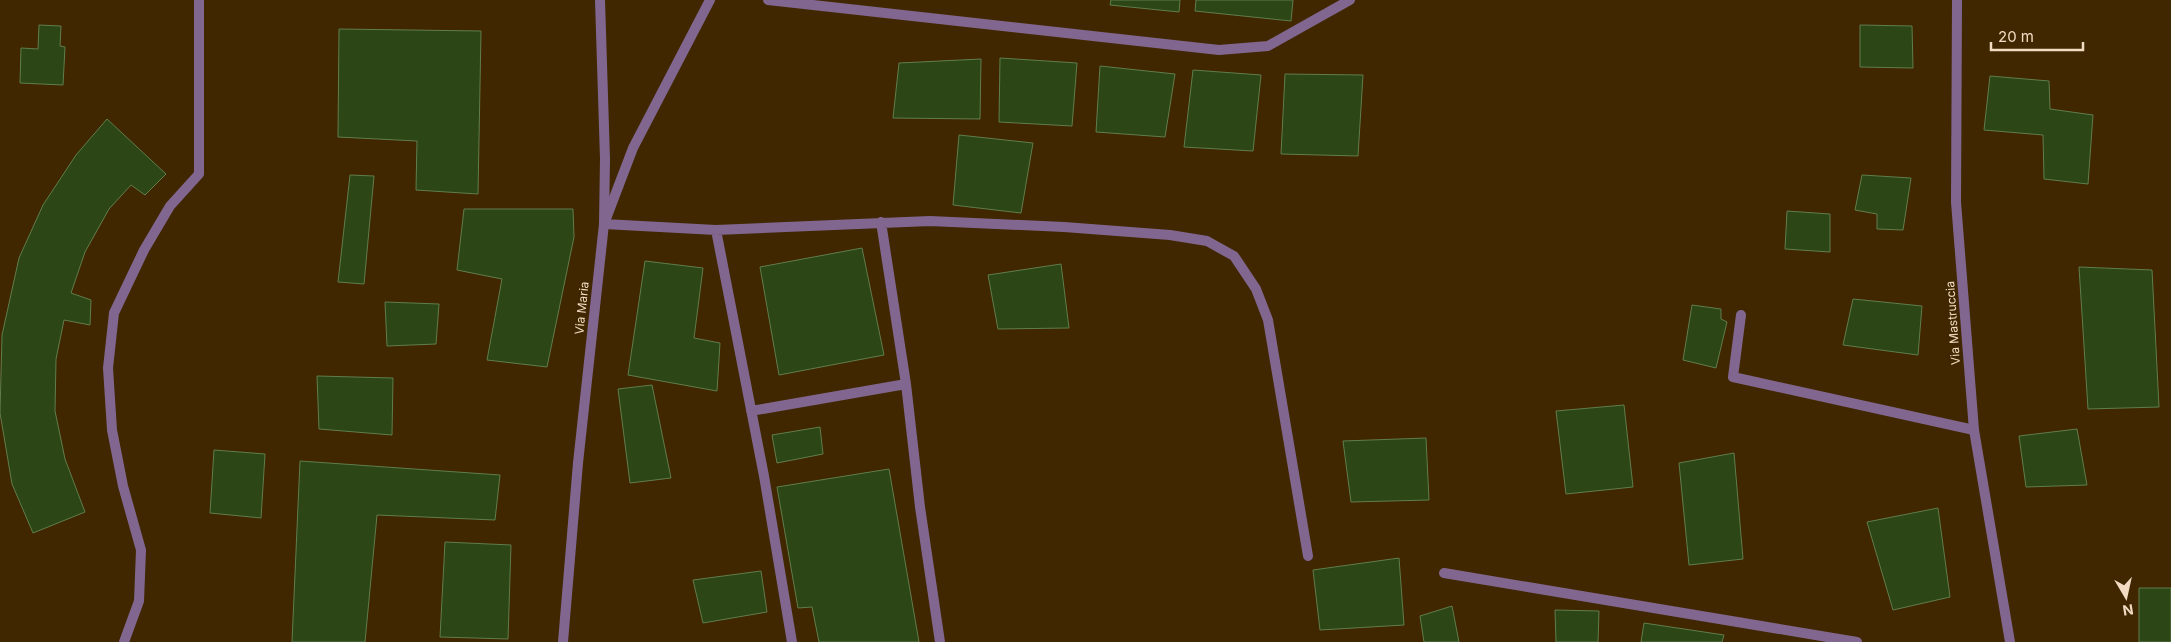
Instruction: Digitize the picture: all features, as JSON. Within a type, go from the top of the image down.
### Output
[{"type":"street","points":[[124,642],[139,601],[141,550],[123,486],[112,430],[108,368],[114,313],[144,250],[161,220],[170,206],[199,174],[199,0]]},
{"type":"street","points":[[600,0],[605,160],[604,224],[716,230],[930,221],[1064,227],[1170,235],[1207,241],[1234,256],[1256,289],[1268,320],[1308,556]]},
{"type":"street","name":"Via Maria","points":[[563,642],[578,463],[604,224],[632,148],[710,0]]},
{"type":"street","points":[[768,0],[1219,50],[1268,46],[1350,0]]},
{"type":"street","name":"Via Mastruccia","points":[[1957,0],[1956,202],[1974,430],[2010,642]]},
{"type":"street","points":[[881,222],[906,384],[920,508],[940,642]]},
{"type":"street","points":[[716,230],[751,411],[792,642]]},
{"type":"street","points":[[1741,315],[1733,377],[1974,430]]},
{"type":"street","points":[[751,411],[906,384]]},
{"type":"street","points":[[1444,573],[1857,642]]},
{"type":"building","points":[[1111,0],[1180,0],[1179,12],[1110,5]]},
{"type":"building","points":[[1196,0],[1293,0],[1291,21],[1195,11]]},
{"type":"building","points":[[39,25],[61,26],[60,46],[65,47],[63,85],[20,83],[21,48],[38,49]]},
{"type":"building","points":[[1860,25],[1912,26],[1913,68],[1860,67]]},
{"type":"building","points":[[339,29],[481,31],[478,194],[416,190],[417,141],[338,137]]},
{"type":"building","points":[[1000,58],[1077,63],[1072,126],[999,122]]},
{"type":"building","points":[[981,59],[980,119],[893,118],[899,63]]},
{"type":"building","points":[[1100,66],[1175,74],[1165,137],[1096,132]]},
{"type":"building","points":[[1193,70],[1261,75],[1253,151],[1184,147]]},
{"type":"building","points":[[1285,74],[1363,75],[1358,156],[1281,154]]},
{"type":"building","points":[[1990,76],[2049,81],[2050,109],[2093,115],[2088,184],[2044,179],[2043,135],[1984,130]]},
{"type":"building","points":[[107,119],[166,174],[145,195],[131,185],[109,209],[85,252],[71,293],[91,300],[90,325],[64,320],[56,359],[55,411],[65,459],[85,512],[33,533],[12,484],[0,413],[2,335],[19,258],[43,205],[76,155]]},
{"type":"building","points":[[959,135],[1033,143],[1021,213],[953,205]]},
{"type":"building","points":[[350,175],[374,176],[364,284],[338,282]]},
{"type":"building","points":[[1862,175],[1911,178],[1903,230],[1877,229],[1877,214],[1855,210]]},
{"type":"building","points":[[464,209],[573,209],[574,237],[547,367],[487,360],[502,279],[457,270]]},
{"type":"building","points":[[1787,211],[1830,214],[1830,252],[1785,249]]},
{"type":"building","points":[[862,248],[884,355],[779,375],[760,267]]},
{"type":"building","points":[[645,261],[703,268],[694,338],[720,343],[717,391],[628,375]]},
{"type":"building","points":[[1061,264],[1069,328],[998,329],[988,275]]},
{"type":"building","points":[[2079,267],[2152,270],[2159,407],[2088,409]]},
{"type":"building","points":[[1853,299],[1922,306],[1918,355],[1843,345]]},
{"type":"building","points":[[385,302],[439,304],[436,344],[387,346]]},
{"type":"building","points":[[1692,305],[1721,309],[1721,319],[1727,322],[1716,368],[1683,360]]},
{"type":"building","points":[[317,376],[393,378],[392,435],[319,429]]},
{"type":"building","points":[[652,385],[671,478],[630,483],[618,389]]},
{"type":"building","points":[[1624,405],[1633,487],[1566,494],[1556,411]]},
{"type":"building","points":[[820,427],[823,454],[777,463],[772,435]]},
{"type":"building","points":[[2077,429],[2087,485],[2026,487],[2019,436]]},
{"type":"building","points":[[1426,438],[1429,500],[1351,502],[1343,441]]},
{"type":"building","points":[[214,450],[265,454],[261,518],[210,513]]},
{"type":"building","points":[[1734,453],[1743,559],[1689,565],[1679,463]]},
{"type":"building","points":[[300,461],[500,475],[495,520],[377,515],[365,642],[292,642]]},
{"type":"building","points":[[889,469],[919,642],[819,642],[812,607],[798,608],[777,487]]},
{"type":"building","points":[[1938,508],[1950,597],[1893,610],[1867,522]]},
{"type":"building","points":[[445,542],[511,545],[508,639],[440,637]]},
{"type":"building","points":[[1399,558],[1404,625],[1320,630],[1313,570]]},
{"type":"building","points":[[761,571],[767,612],[703,623],[693,580]]},
{"type":"building","points":[[2139,588],[2171,588],[2171,642],[2139,642]]},
{"type":"building","points":[[1452,606],[1459,642],[1424,642],[1420,616]]},
{"type":"building","points":[[1555,610],[1599,611],[1598,642],[1556,642]]},
{"type":"building","points":[[1644,623],[1724,635],[1722,642],[1641,642]]}]
